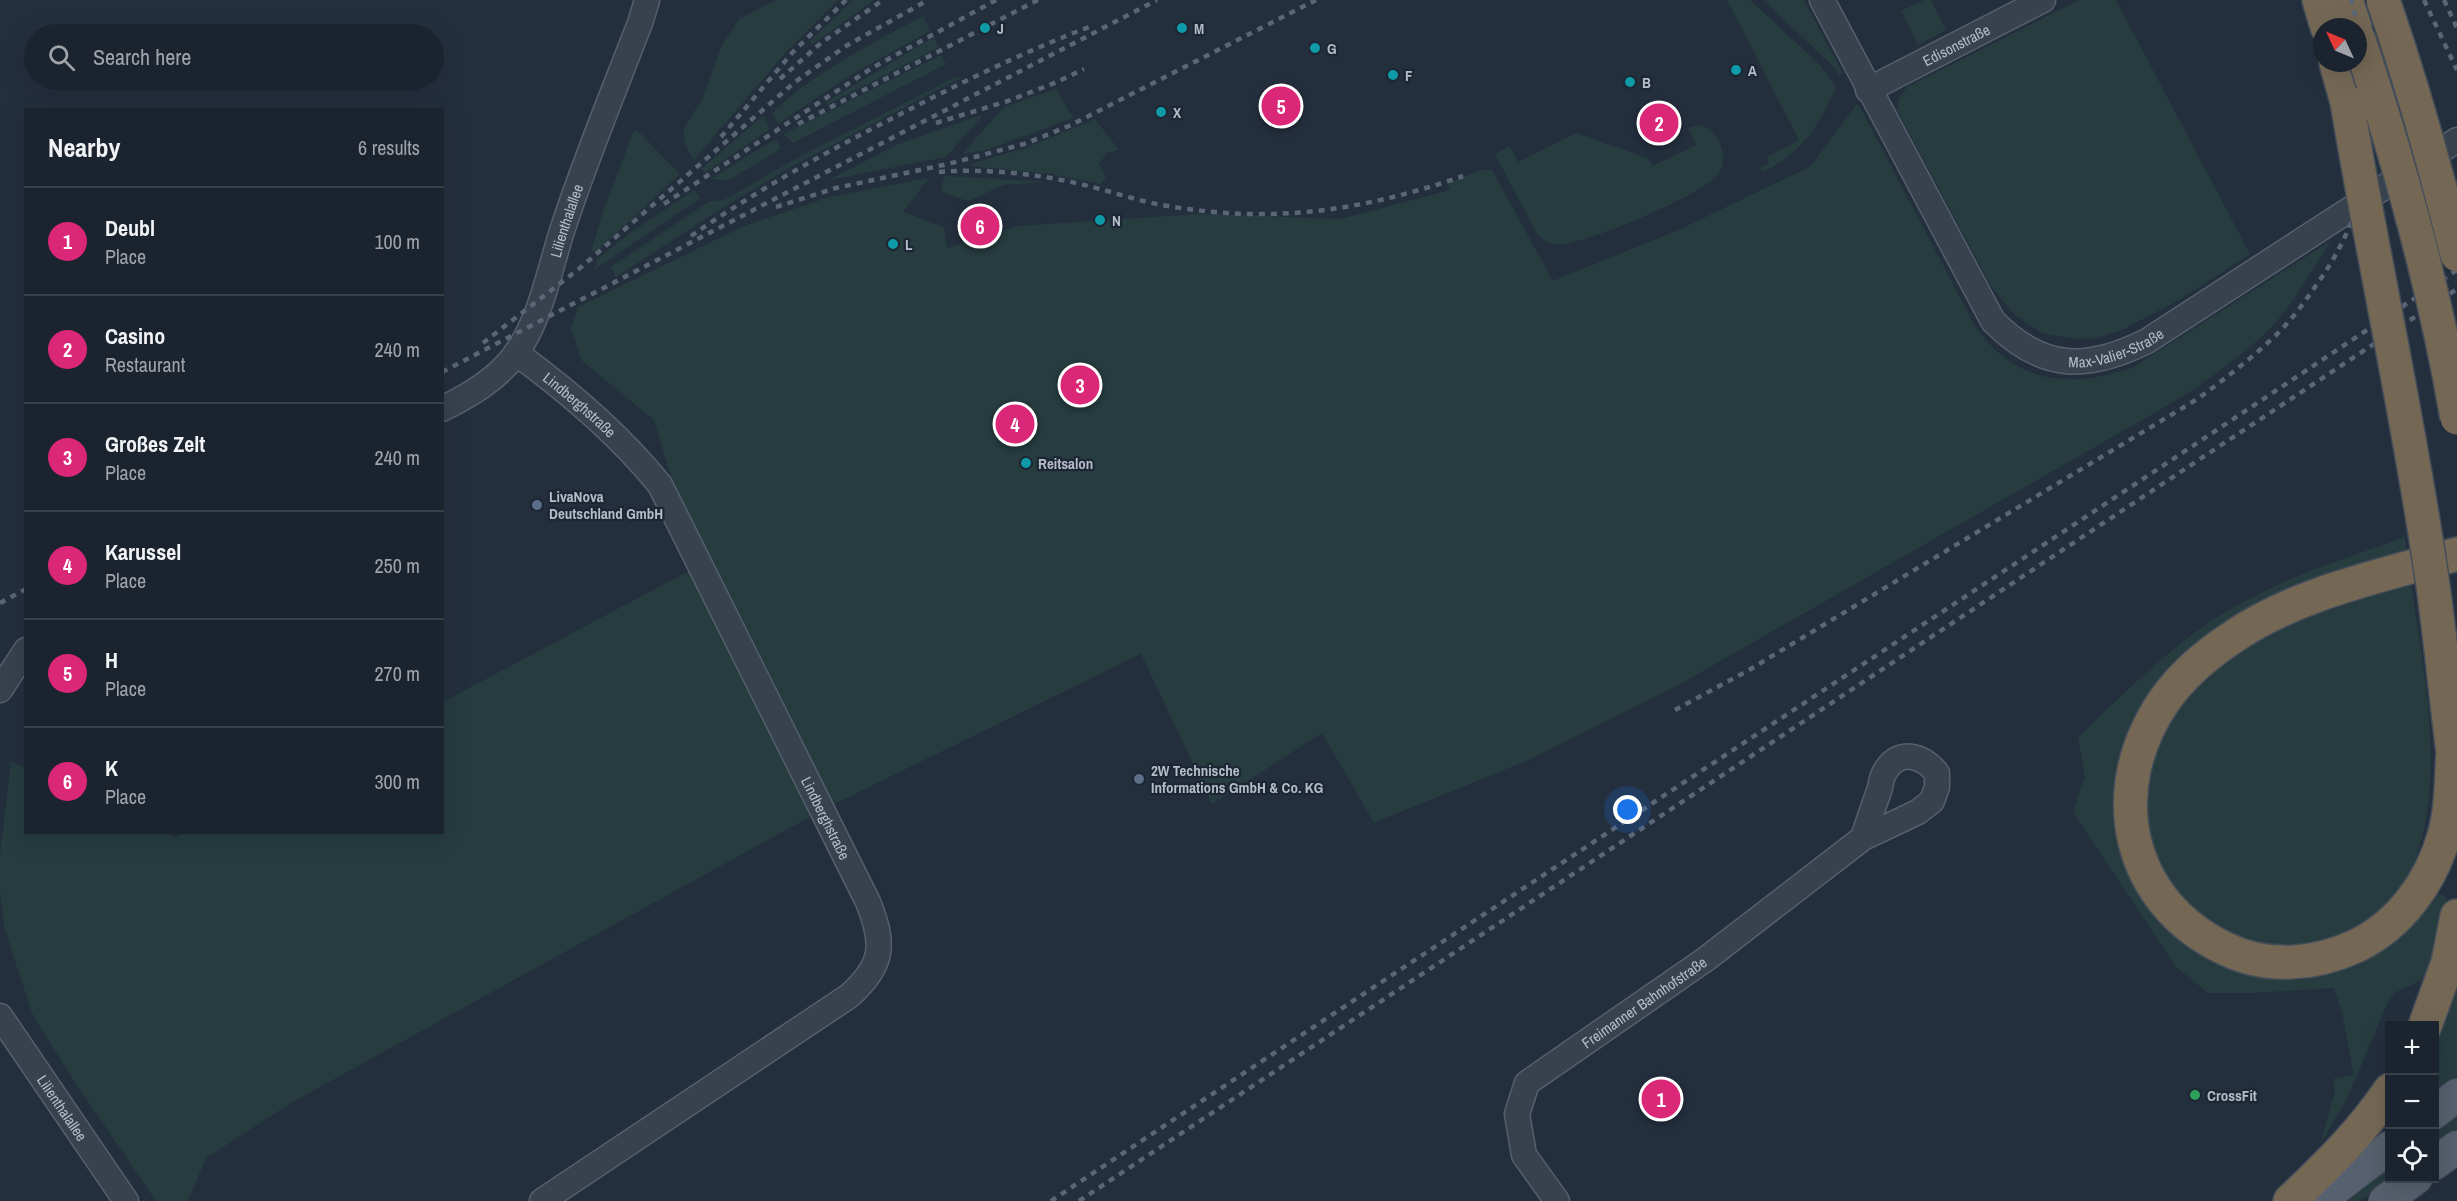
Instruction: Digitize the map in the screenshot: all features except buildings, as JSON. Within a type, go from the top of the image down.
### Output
[{"type":"highway","points":[[2319,0],[2324,18]]},
{"type":"highway","points":[[2346,0],[2352,18]]},
{"type":"highway","points":[[2383,0],[2429,147],[2457,255]]},
{"type":"highway","points":[[2401,0],[2453,154]]},
{"type":"highway","points":[[2367,64],[2421,254],[2449,372],[2457,418]]},
{"type":"highway","points":[[2339,72],[2347,102],[2431,572],[2457,792]]},
{"type":"highway","points":[[2453,752],[2449,808],[2444,838],[2431,871],[2419,891],[2386,927],[2367,940],[2338,953],[2310,961],[2288,963],[2261,960],[2233,953],[2191,930],[2165,904],[2152,886],[2134,841],[2130,801],[2135,765],[2153,718],[2185,676],[2216,649],[2267,617],[2325,593],[2457,554]]},
{"type":"highway","points":[[2435,999],[2457,916]]},
{"type":"highway","points":[[2290,1201],[2343,1151],[2385,1097]]},
{"type":"main road","points":[[2439,1109],[2457,1095]]},
{"type":"main road","points":[[2439,1161],[2457,1148]]},
{"type":"main road","points":[[2319,1201],[2385,1151]]},
{"type":"main road","points":[[2385,1201],[2410,1183]]},
{"type":"street","name":"Lilienthalallee","points":[[444,408],[483,386],[516,353],[531,327],[582,173],[640,23],[646,0]]},
{"type":"street","name":"Max-Valier-Straße","points":[[1822,0],[1993,321],[2009,338],[2031,351],[2054,360],[2080,363],[2106,359],[2147,341],[2453,154]]},
{"type":"street","name":"Edisonstraße","points":[[1868,90],[2043,0]]},
{"type":"street","name":"Lindberghstraße","points":[[516,353],[547,376],[610,432],[660,485],[868,902],[879,936],[879,952],[875,968],[864,983],[849,996],[542,1201]]},
{"type":"street","points":[[0,690],[24,653]]},
{"type":"street","name":"Freimanner Bahnhofstraße","points":[[1557,1201],[1524,1155],[1517,1114],[1527,1083],[1706,959],[1863,838]]},
{"type":"street","name":"Lilienthalallee","points":[[0,1016],[126,1201]]},
{"type":"green space","points":[[776,0],[838,0],[786,52],[694,160],[685,145],[684,128],[702,99],[722,45],[739,19]]},
{"type":"green space","points":[[853,0],[874,0],[813,44],[810,41]]},
{"type":"green space","points":[[1727,0],[1750,0],[1818,63],[1836,87],[1824,113],[1809,136],[1790,155],[1765,171],[1759,168],[1769,163],[1767,157],[1799,140]]},
{"type":"green space","points":[[1763,0],[1804,0],[1842,72],[1840,76],[1833,66]]},
{"type":"green space","points":[[1924,0],[1931,0],[1946,30],[1918,45],[1901,11]]},
{"type":"green space","points":[[2079,0],[2116,0],[2250,254],[2181,299],[2122,330],[2096,338],[2076,339],[2042,333],[2015,315],[1992,288],[1897,110],[1899,98],[1907,87]]},
{"type":"green space","points":[[923,16],[930,31],[849,76],[778,124],[773,114],[776,109],[810,82],[846,58]]},
{"type":"green space","points":[[934,37],[939,47],[827,105],[826,102]]},
{"type":"green space","points":[[941,55],[946,64],[793,143],[784,134]]},
{"type":"green space","points":[[963,77],[796,164],[730,203],[616,277],[611,267],[710,201],[724,200],[799,157],[953,78]]},
{"type":"green space","points":[[1056,89],[1073,118],[987,150],[962,154],[1004,107]]},
{"type":"green space","points":[[1859,105],[1975,326],[2008,360],[2045,377],[2086,378],[2109,375],[2132,368],[2332,240],[2292,302],[2264,335],[2184,396],[1677,686],[1533,758],[1374,823],[1322,733],[1212,804],[1141,654],[824,809],[291,1103],[206,1158],[188,1201],[156,1201],[70,1075],[32,1013],[4,927],[0,890],[0,855],[11,761],[24,768],[24,834],[168,834],[175,837],[182,834],[444,834],[444,701],[698,566],[654,420],[582,361],[571,329],[578,307],[744,226],[829,197],[929,178],[903,212],[944,227],[947,248],[1017,226],[1199,214],[1341,219],[1450,190],[1448,183],[1482,170],[1492,170],[1553,281],[1683,228],[1811,166],[1855,106]]},
{"type":"green space","points":[[984,114],[946,157],[829,180],[896,145]]},
{"type":"green space","points":[[764,115],[769,130],[705,173],[701,169]]},
{"type":"green space","points":[[1095,119],[1119,150],[1107,153],[1099,164],[1106,177],[1101,184],[1051,174],[971,166],[972,163],[1026,148]]},
{"type":"green space","points":[[1698,125],[1711,130],[1719,140],[1723,159],[1717,176],[1689,195],[1643,217],[1596,235],[1563,244],[1550,243],[1538,236],[1495,154],[1510,146],[1518,162],[1576,133],[1647,158],[1653,166],[1696,145],[1688,128]]},
{"type":"green space","points":[[634,130],[641,134],[680,174],[598,250],[591,252],[603,211]]},
{"type":"green space","points":[[776,139],[781,147],[777,151],[729,180],[710,179]]},
{"type":"green space","points":[[945,176],[1049,182],[1004,185],[968,201],[941,192]]},
{"type":"green space","points":[[694,190],[700,198],[594,270],[597,259],[630,233]]},
{"type":"green space","points":[[2405,537],[2407,556],[2281,600],[2124,758],[2172,931],[2200,953],[2230,967],[2389,944],[2410,929],[2435,893],[2445,896],[2448,907],[2428,977],[2396,992],[2389,1000],[2347,1099],[2320,1144],[2335,1091],[2333,1079],[2354,1075],[2342,1013],[2334,988],[2208,993],[2176,967],[2073,812],[2085,776],[2078,737],[2166,655],[2224,613],[2290,579]]},
{"type":"green space","points":[[2411,583],[2430,723],[2429,794],[2424,828],[2415,862],[2423,867],[2364,932],[2287,955],[2192,920],[2145,845],[2149,757],[2174,713],[2194,689],[2221,666],[2278,630],[2352,601]]},
{"type":"green space","points":[[2457,990],[2457,1083],[2439,1096],[2439,1075],[2439,1036]]},
{"type":"green space","points":[[2457,1111],[2457,1134],[2439,1147],[2439,1126]]},
{"type":"green space","points":[[2385,1167],[2385,1183],[2387,1183],[2360,1201],[2343,1201]]},
{"type":"railway","points":[[721,137],[792,53],[846,0]]},
{"type":"railway","points":[[780,79],[821,43],[883,0]]},
{"type":"railway","points":[[483,343],[580,268],[795,82],[846,46],[928,0]]},
{"type":"railway","points":[[664,204],[872,68],[996,0]]},
{"type":"railway","points":[[798,124],[1038,0]]},
{"type":"railway","points":[[444,371],[1157,0]]},
{"type":"railway","points":[[776,207],[836,188],[948,164],[1024,144],[1069,126],[1316,0]]},
{"type":"railway","points":[[1675,710],[1749,670],[2199,398],[2251,358],[2285,326],[2313,290],[2338,250],[2354,216],[2364,181],[2369,146],[2370,111],[2361,38],[2351,0]]},
{"type":"railway","points":[[2424,0],[2457,70]]},
{"type":"railway","points":[[2444,0],[2457,28]]},
{"type":"railway","points":[[691,236],[765,188],[869,131],[990,69],[1089,27]]},
{"type":"railway","points":[[936,123],[1008,101],[1084,69]]},
{"type":"railway","points":[[939,172],[976,171],[1033,175],[1158,204],[1244,214],[1281,214],[1353,206],[1426,188],[1463,176]]},
{"type":"railway","points":[[1051,1201],[2457,270]]},
{"type":"railway","points":[[1079,1201],[2457,289]]},
{"type":"railway","points":[[0,603],[24,590]]},
{"type":"place","name":"J","points":[[985,28]]},
{"type":"place","name":"M","points":[[1182,28]]},
{"type":"place","name":"G","points":[[1315,48]]},
{"type":"place","name":"A","points":[[1736,70]]},
{"type":"place","name":"F","points":[[1393,75]]},
{"type":"place","name":"B","points":[[1630,82]]},
{"type":"place","name":"H","points":[[1281,106]]},
{"type":"place","name":"X","points":[[1161,112]]},
{"type":"place","name":"Casino","points":[[1659,123]]},
{"type":"place","name":"N","points":[[1100,220]]},
{"type":"place","name":"K","points":[[980,226]]},
{"type":"place","name":"L","points":[[893,244]]},
{"type":"place","name":"Großes Zelt","points":[[1080,385]]},
{"type":"place","name":"Karussel","points":[[1015,424]]},
{"type":"place","name":"Reitsalon","points":[[1026,463]]},
{"type":"place","name":"LivaNova Deutschland GmbH","points":[[537,505]]},
{"type":"place","name":"2W Technische Informations GmbH & Co. KG","points":[[1139,779]]},
{"type":"place","name":"CrossFit","points":[[2195,1095]]},
{"type":"place","name":"Deubl","points":[[1661,1099]]}]
